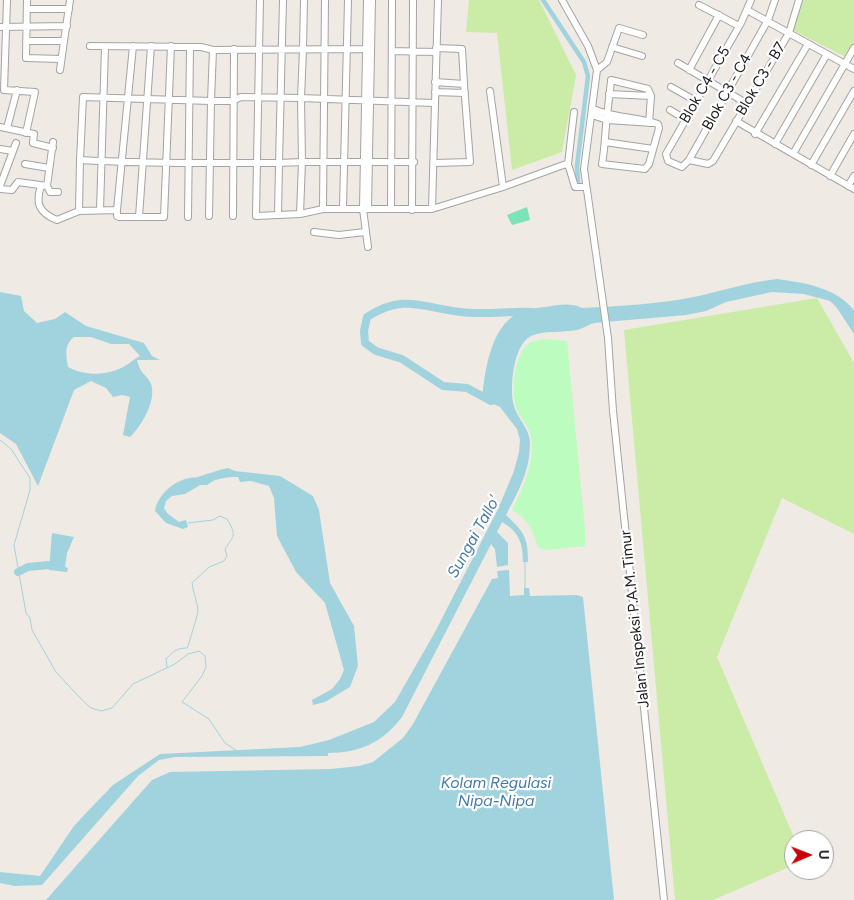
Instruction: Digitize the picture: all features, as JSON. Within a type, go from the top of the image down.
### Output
[{"type":"street","points":[[8,0],[3,27],[2,90],[35,92],[26,132]]},
{"type":"street","points":[[27,0],[27,59],[61,59]]},
{"type":"street","points":[[60,70],[70,0]]},
{"type":"street","points":[[260,0],[256,216],[300,214],[323,209],[343,208],[432,209],[503,187],[563,164],[568,164]]},
{"type":"street","points":[[278,215],[282,0]]},
{"type":"street","points":[[300,214],[304,0]]},
{"type":"street","points":[[323,209],[325,0]]},
{"type":"street","points":[[343,208],[348,0]]},
{"type":"street","points":[[367,0],[369,49]]},
{"type":"street","points":[[368,247],[365,232],[369,49],[372,0]]},
{"type":"street","points":[[391,209],[392,0]]},
{"type":"street","points":[[412,210],[414,162],[413,0]]},
{"type":"street","points":[[432,209],[435,164],[434,103],[438,0]]},
{"type":"street","points":[[562,0],[588,46],[597,70],[607,62],[619,28],[643,35]]},
{"type":"street","name":"Blok C4 - C5","points":[[689,160],[683,167],[668,160],[666,154],[739,26],[751,0]]},
{"type":"street","name":"Blok C3 - C4","points":[[689,160],[768,20],[775,0]]},
{"type":"street","name":"Blok C3 - B7","points":[[689,160],[710,163],[789,33],[799,0]]},
{"type":"street","points":[[699,5],[739,26]]},
{"type":"street","points":[[27,9],[69,9]]},
{"type":"street","points":[[747,10],[854,69]]},
{"type":"street","points":[[689,70],[719,15]]},
{"type":"street","points":[[3,27],[67,26]]},
{"type":"street","points":[[26,41],[64,41]]},
{"type":"street","points":[[755,134],[808,44]]},
{"type":"street","points":[[90,46],[171,46],[213,50],[369,49]]},
{"type":"street","points":[[133,46],[117,210],[118,217],[164,217],[171,46]]},
{"type":"street","points":[[139,217],[152,46]]},
{"type":"street","points":[[100,210],[105,47]]},
{"type":"street","points":[[188,217],[190,47]]},
{"type":"street","points":[[612,47],[642,56]]},
{"type":"street","points":[[793,154],[854,48]]},
{"type":"street","points":[[392,51],[462,49],[470,163],[435,164]]},
{"type":"street","points":[[209,216],[213,50]]},
{"type":"street","points":[[233,216],[232,101],[234,50]]},
{"type":"street","points":[[775,144],[827,54]]},
{"type":"street","points":[[678,63],[746,103]]},
{"type":"street","name":"Jalan Inspeksi P.A.M. Timur","points":[[597,70],[584,159],[585,187],[603,294],[608,338],[613,411],[664,900]]},
{"type":"street","points":[[592,112],[607,118],[651,122],[660,126],[645,169],[604,165],[602,164],[605,142],[607,118],[609,94],[613,79],[647,88],[651,96],[651,122]]},
{"type":"street","points":[[435,82],[464,84]]},
{"type":"street","points":[[671,87],[696,100]]},
{"type":"street","points":[[16,90],[4,128],[34,134],[33,144],[53,145],[44,186],[37,202],[46,214],[57,220],[79,211],[117,210]]},
{"type":"street","points":[[811,165],[854,91]]},
{"type":"street","points":[[435,92],[465,92]]},
{"type":"street","points":[[490,92],[503,187]]},
{"type":"street","points":[[609,94],[651,96]]},
{"type":"street","points":[[79,211],[83,97],[211,101],[232,101],[241,97],[301,98],[414,104],[434,103]]},
{"type":"street","points":[[670,110],[685,119]]},
{"type":"street","points":[[574,112],[568,164],[575,186],[585,187]]},
{"type":"street","points":[[735,123],[851,188],[854,176]]},
{"type":"street","points":[[830,176],[854,134]]},
{"type":"street","points":[[605,142],[653,149]]},
{"type":"street","points":[[16,143],[0,188],[12,190],[18,182],[44,186],[50,192],[58,192]]},
{"type":"street","points":[[0,149],[13,151]]},
{"type":"street","points":[[80,160],[144,163],[414,162]]},
{"type":"street","points":[[25,164],[49,168]]},
{"type":"street","points":[[314,232],[339,235],[365,232]]},
{"type":"green space","points":[[469,0],[539,0],[576,75],[562,152],[512,170],[497,33],[466,32]]},
{"type":"green space","points":[[801,0],[854,0],[854,43],[846,57],[792,30]]},
{"type":"green space","points":[[527,207],[530,220],[512,225],[507,215]]},
{"type":"green space","points":[[817,298],[854,363],[854,534],[782,498],[717,657],[791,830],[784,830],[784,869],[713,900],[675,900],[624,330]]},
{"type":"green space","points":[[545,339],[567,341],[585,529],[585,546],[546,550],[538,547],[529,526],[522,517],[512,510],[528,472],[532,448],[532,440],[528,428],[519,414],[515,403],[515,372],[520,356],[527,345]]},
{"type":"water","points":[[777,279],[819,287],[838,296],[854,310],[854,334],[837,308],[830,301],[804,294],[772,292],[726,302],[706,311],[686,315],[594,323],[577,330],[536,334],[525,341],[516,358],[512,389],[514,406],[528,433],[529,454],[526,472],[506,515],[524,536],[528,562],[523,562],[521,544],[516,534],[502,522],[497,532],[508,543],[508,565],[497,567],[495,549],[491,544],[402,717],[387,733],[360,748],[328,753],[328,756],[175,757],[159,760],[138,776],[42,885],[14,886],[0,883],[0,872],[40,876],[74,826],[113,785],[160,754],[300,747],[329,740],[374,722],[395,702],[435,632],[498,509],[514,471],[520,440],[517,429],[500,407],[482,399],[485,374],[492,347],[504,324],[514,316],[527,309],[559,305],[573,305],[582,308],[667,301]]},
{"type":"water","points":[[0,292],[21,296],[24,311],[37,323],[55,319],[65,312],[86,326],[144,343],[152,356],[160,360],[137,360],[140,369],[151,384],[152,398],[147,413],[139,427],[130,437],[123,435],[130,397],[122,395],[113,397],[106,388],[91,381],[74,390],[38,486],[16,444],[0,433]],"holes":[[[74,337],[91,337],[111,344],[129,344],[140,356],[125,366],[110,372],[95,374],[81,372],[68,367],[66,350],[71,340]]]},
{"type":"water","points":[[228,468],[235,471],[280,476],[313,496],[319,510],[330,583],[354,626],[358,666],[350,687],[325,702],[313,705],[312,700],[332,689],[344,670],[325,603],[296,572],[277,536],[274,498],[269,486],[251,481],[240,482],[238,477],[225,478],[217,479],[207,485],[200,485],[185,494],[172,496],[166,501],[164,508],[167,513],[179,522],[186,520],[188,527],[183,529],[166,523],[155,511],[159,499],[178,482]]},
{"type":"water","points":[[52,533],[74,537],[67,553],[65,567],[68,568],[67,572],[49,570]]},
{"type":"water","name":"Kolam Regulasi Nipa-Nipa","points":[[509,570],[510,596],[524,595],[524,588],[529,588],[530,596],[577,595],[583,597],[614,900],[46,900],[152,780],[170,772],[331,769],[359,766],[373,762],[403,738],[413,724],[492,579],[498,578],[497,571]]},
{"type":"waterway","points":[[543,0],[584,62],[588,76],[577,166],[578,182]]},
{"type":"waterway","name":"Sungai Tallo'","points":[[491,401],[467,388],[443,386],[402,359],[376,351],[365,343],[364,331],[367,317],[380,310],[403,304],[424,305],[470,313],[531,312]]},
{"type":"waterway","points":[[0,440],[11,449],[30,478],[30,490],[14,545],[26,613],[30,618],[32,630],[56,672],[91,708],[101,711],[112,708],[133,684],[175,664],[188,654],[199,651],[205,656],[206,667],[202,676],[182,702],[209,719],[225,743],[239,752]]},
{"type":"waterway","points":[[167,667],[166,659],[171,654],[177,650],[187,648],[193,629],[198,610],[192,583],[209,567],[224,561],[227,556],[225,549],[233,535],[227,519],[220,516],[213,520],[188,523]]},
{"type":"waterway","points":[[525,561],[525,589]]},
{"type":"waterway","points":[[18,572],[28,567],[49,565]]}]
